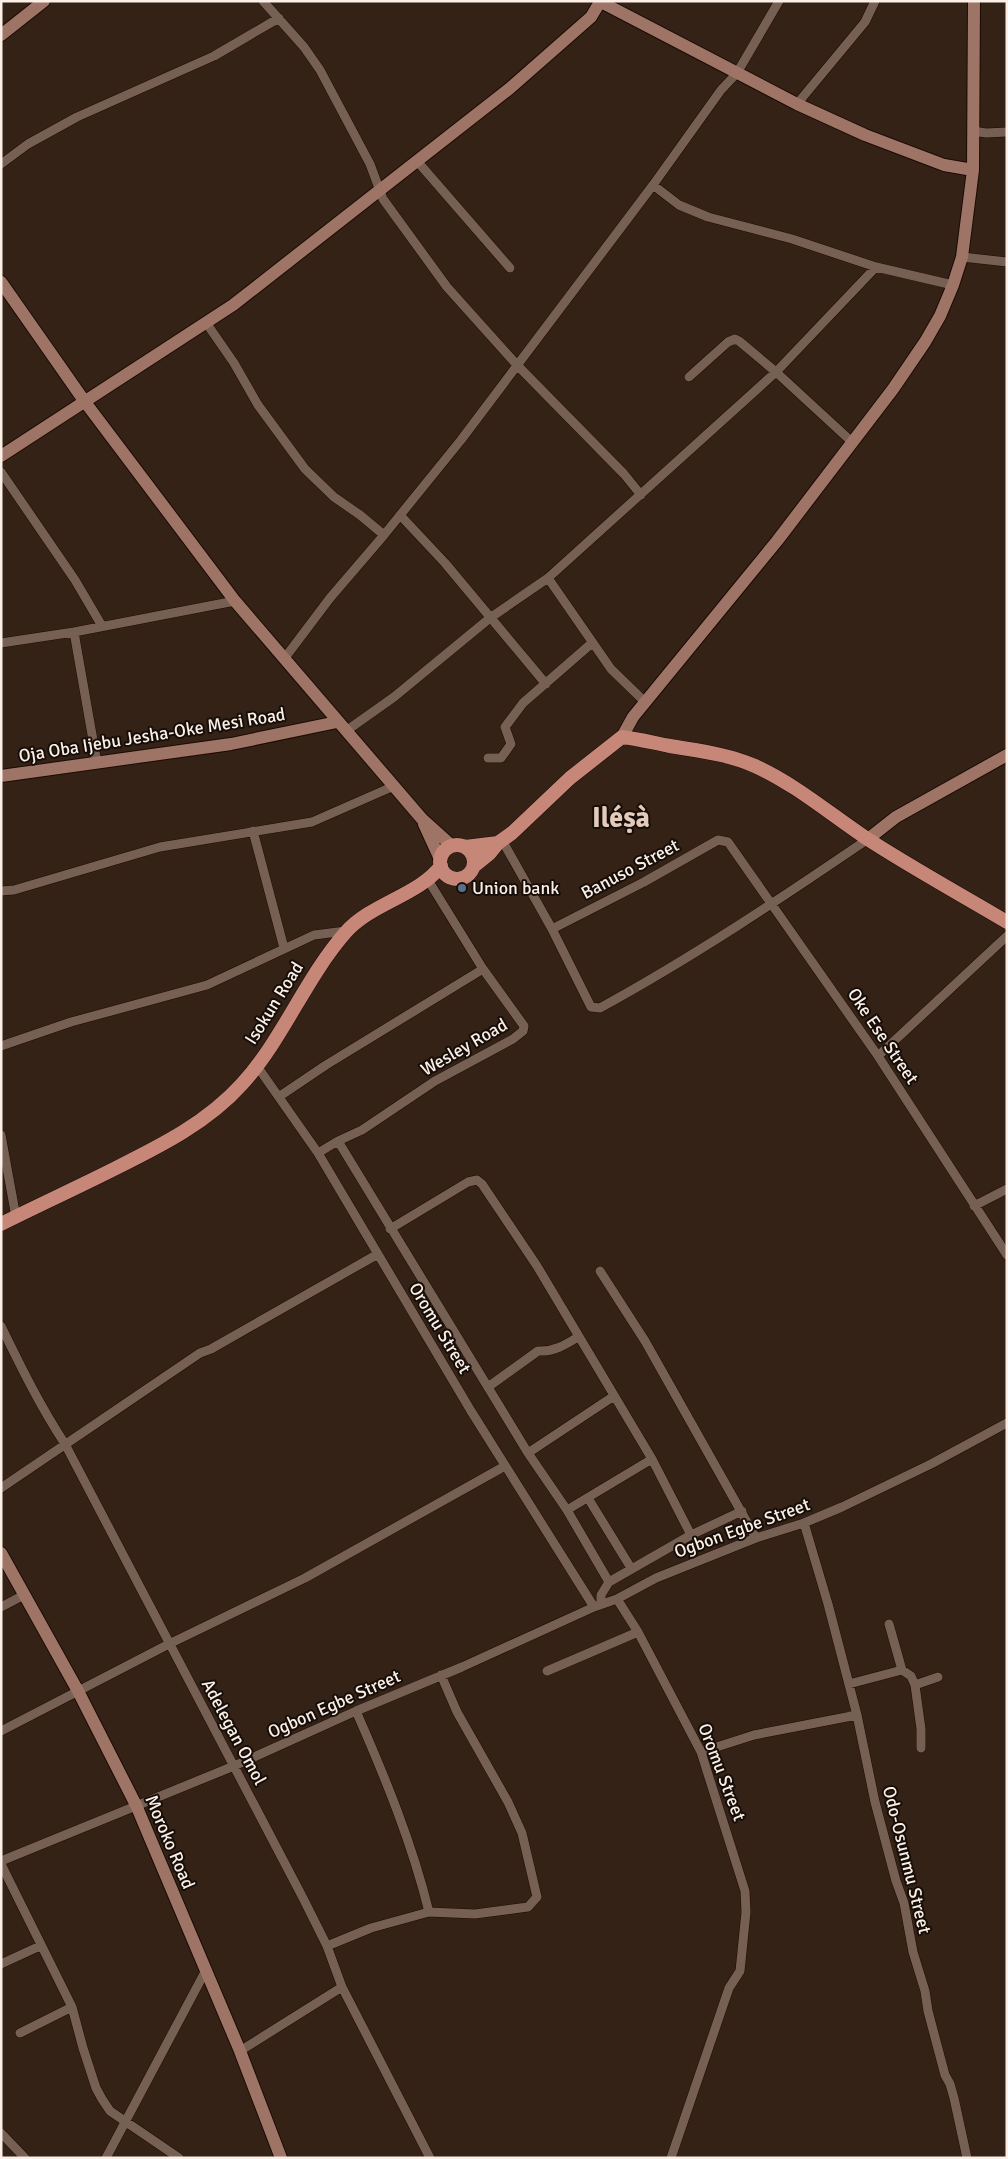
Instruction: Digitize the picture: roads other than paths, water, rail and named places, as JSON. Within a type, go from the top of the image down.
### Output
[{"type":"main road","points":[[428,880],[459,879],[467,876],[474,866],[490,853],[500,841],[512,833],[570,778],[622,737],[646,739],[665,745],[726,755],[756,766],[805,795],[868,839],[1007,922]]},
{"type":"main road","points":[[428,880],[440,863],[446,850],[500,841]]},
{"type":"main road","points":[[458,847],[473,856],[474,866]]},
{"type":"main road","points":[[440,863],[445,874],[453,879]]},
{"type":"main road","name":"Isokun Road","points":[[16,1217],[154,1149],[211,1114],[226,1101],[257,1066],[325,959],[346,931],[382,904],[428,880]]},
{"type":"main road","points":[[1,1224],[16,1217]]},
{"type":"street","points":[[1,35],[44,1]]},
{"type":"street","points":[[263,1],[304,47],[320,70],[370,164],[382,191],[383,199],[447,287],[517,365],[624,474],[641,495]]},
{"type":"street","points":[[284,659],[330,598],[461,440],[653,185],[721,90],[737,73],[779,1]]},
{"type":"street","points":[[797,104],[865,22],[875,1]]},
{"type":"street","points":[[622,737],[645,702],[764,558],[852,442],[925,342],[940,316],[962,257],[973,170],[974,1]]},
{"type":"street","points":[[1,456],[207,324],[382,191],[509,89],[566,41],[605,2],[797,104],[865,134],[936,161],[973,170]]},
{"type":"street","points":[[1,164],[28,144],[77,117],[214,56],[279,18]]},
{"type":"street","points":[[973,131],[986,133],[1007,132]]},
{"type":"street","points":[[417,162],[510,268]]},
{"type":"street","points":[[653,185],[679,205],[708,217],[792,239],[876,267],[953,285]]},
{"type":"street","points":[[962,257],[1007,262]]},
{"type":"street","points":[[342,727],[394,697],[490,618],[548,578],[776,372],[876,267]]},
{"type":"street","points":[[1,282],[86,402],[235,601],[422,820],[458,847]]},
{"type":"street","points":[[207,324],[234,364],[258,405],[305,469],[334,497],[384,535]]},
{"type":"street","points":[[689,377],[728,342],[735,339],[740,341],[776,372],[852,442]]},
{"type":"street","points":[[1,472],[75,580],[102,626]]},
{"type":"street","points":[[400,515],[445,563],[546,684]]},
{"type":"street","points":[[548,578],[612,669],[645,702]]},
{"type":"street","points":[[1,633],[2,643],[74,632],[235,601]]},
{"type":"street","points":[[74,632],[97,763]]},
{"type":"street","points":[[488,758],[501,758],[511,744],[505,727],[508,720],[524,703],[592,643]]},
{"type":"street","name":"Oja Oba Ijebu Jesha-Oke Mesi Road","points":[[1,776],[342,727]]},
{"type":"street","points":[[500,841],[552,929],[591,1007],[600,1008],[656,977],[773,904],[868,839],[896,817],[1007,755]]},
{"type":"street","points":[[1,891],[14,890],[160,847],[312,822],[394,786]]},
{"type":"street","points":[[422,820],[440,863]]},
{"type":"street","points":[[253,831],[284,948]]},
{"type":"street","name":"Banuso Street","points":[[552,929],[644,882],[718,840],[724,840]]},
{"type":"street","name":"Oke Ese Street","points":[[724,840],[728,842],[773,904],[878,1056],[1007,1255]]},
{"type":"street","name":"Wesley Road","points":[[318,1153],[362,1130],[436,1081],[513,1040],[524,1031],[524,1026],[483,968],[428,880]]},
{"type":"street","points":[[1,1046],[71,1022],[122,1010],[207,985],[314,934],[346,931]]},
{"type":"street","points":[[878,1056],[1007,936]]},
{"type":"street","points":[[280,1096],[326,1065],[483,968]]},
{"type":"street","name":"Oromu Street","points":[[257,1066],[280,1096],[318,1153],[504,1466],[598,1605]]},
{"type":"street","points":[[1,1135],[16,1217]]},
{"type":"street","points":[[338,1141],[528,1453],[567,1510],[609,1582]]},
{"type":"street","points":[[390,1229],[468,1182],[477,1180],[509,1222],[578,1336],[652,1459],[691,1535]]},
{"type":"street","points":[[974,1206],[1007,1189]]},
{"type":"street","points":[[1,1488],[200,1353],[211,1349],[378,1254]]},
{"type":"street","points":[[600,1271],[645,1341],[756,1538]]},
{"type":"street","name":"Adelegan Omol","points":[[1,1326],[27,1381],[48,1419],[65,1444],[327,1946],[342,1987],[430,2158]]},
{"type":"street","points":[[488,1387],[538,1351],[547,1352],[560,1348],[578,1336]]},
{"type":"street","points":[[528,1453],[614,1396]]},
{"type":"street","name":"Ogbon Egbe Street","points":[[1,1860],[234,1766],[356,1711],[462,1667],[598,1605],[617,1599],[656,1578],[756,1538],[804,1523],[871,1493],[1007,1423]]},
{"type":"street","points":[[567,1510],[652,1459]]},
{"type":"street","points":[[1,1731],[169,1644],[306,1578],[504,1466]]},
{"type":"street","points":[[588,1498],[631,1568]]},
{"type":"street","points":[[598,1605],[601,1595],[609,1582],[691,1535],[742,1511]]},
{"type":"street","name":"Odo-Osunmu Street","points":[[804,1523],[857,1715],[875,1802],[896,1881],[904,1903],[913,1952],[925,1991],[944,2075],[950,2084],[954,2098],[967,2158]]},
{"type":"street","name":"Moroko Road","points":[[1,1553],[78,1692],[136,1805],[240,2051],[281,2158]]},
{"type":"street","points":[[1,1607],[24,1595]]},
{"type":"street","name":"Oromu Street","points":[[617,1599],[638,1632],[701,1752],[745,1891],[746,1912],[740,1971],[729,1988],[673,2157]]},
{"type":"street","points":[[889,1624],[902,1670],[911,1676],[915,1685],[921,1730],[921,1748]]},
{"type":"street","points":[[547,1671],[638,1632]]},
{"type":"street","points":[[849,1684],[902,1670]]},
{"type":"street","points":[[327,1946],[371,1928],[430,1912],[475,1914],[528,1907],[537,1897],[522,1833],[508,1802],[457,1712],[441,1675]]},
{"type":"street","points":[[915,1685],[938,1677]]},
{"type":"street","points":[[356,1711],[411,1845],[430,1912]]},
{"type":"street","points":[[701,1752],[754,1735],[857,1715]]},
{"type":"street","points":[[1,1864],[40,1946],[72,2007],[96,2088],[110,2111],[179,2158]]},
{"type":"street","points":[[1,1964],[40,1946]]},
{"type":"street","points":[[106,2158],[206,1970]]},
{"type":"street","points":[[240,2051],[342,1987]]},
{"type":"street","points":[[20,2032],[72,2007]]},
{"type":"street","points":[[2,2136],[25,2158]]},
{"type":"place","name":"Union bank","points":[[462,888]]},
{"type":"district","name":"Iléṣà","points":[[621,818]]}]
